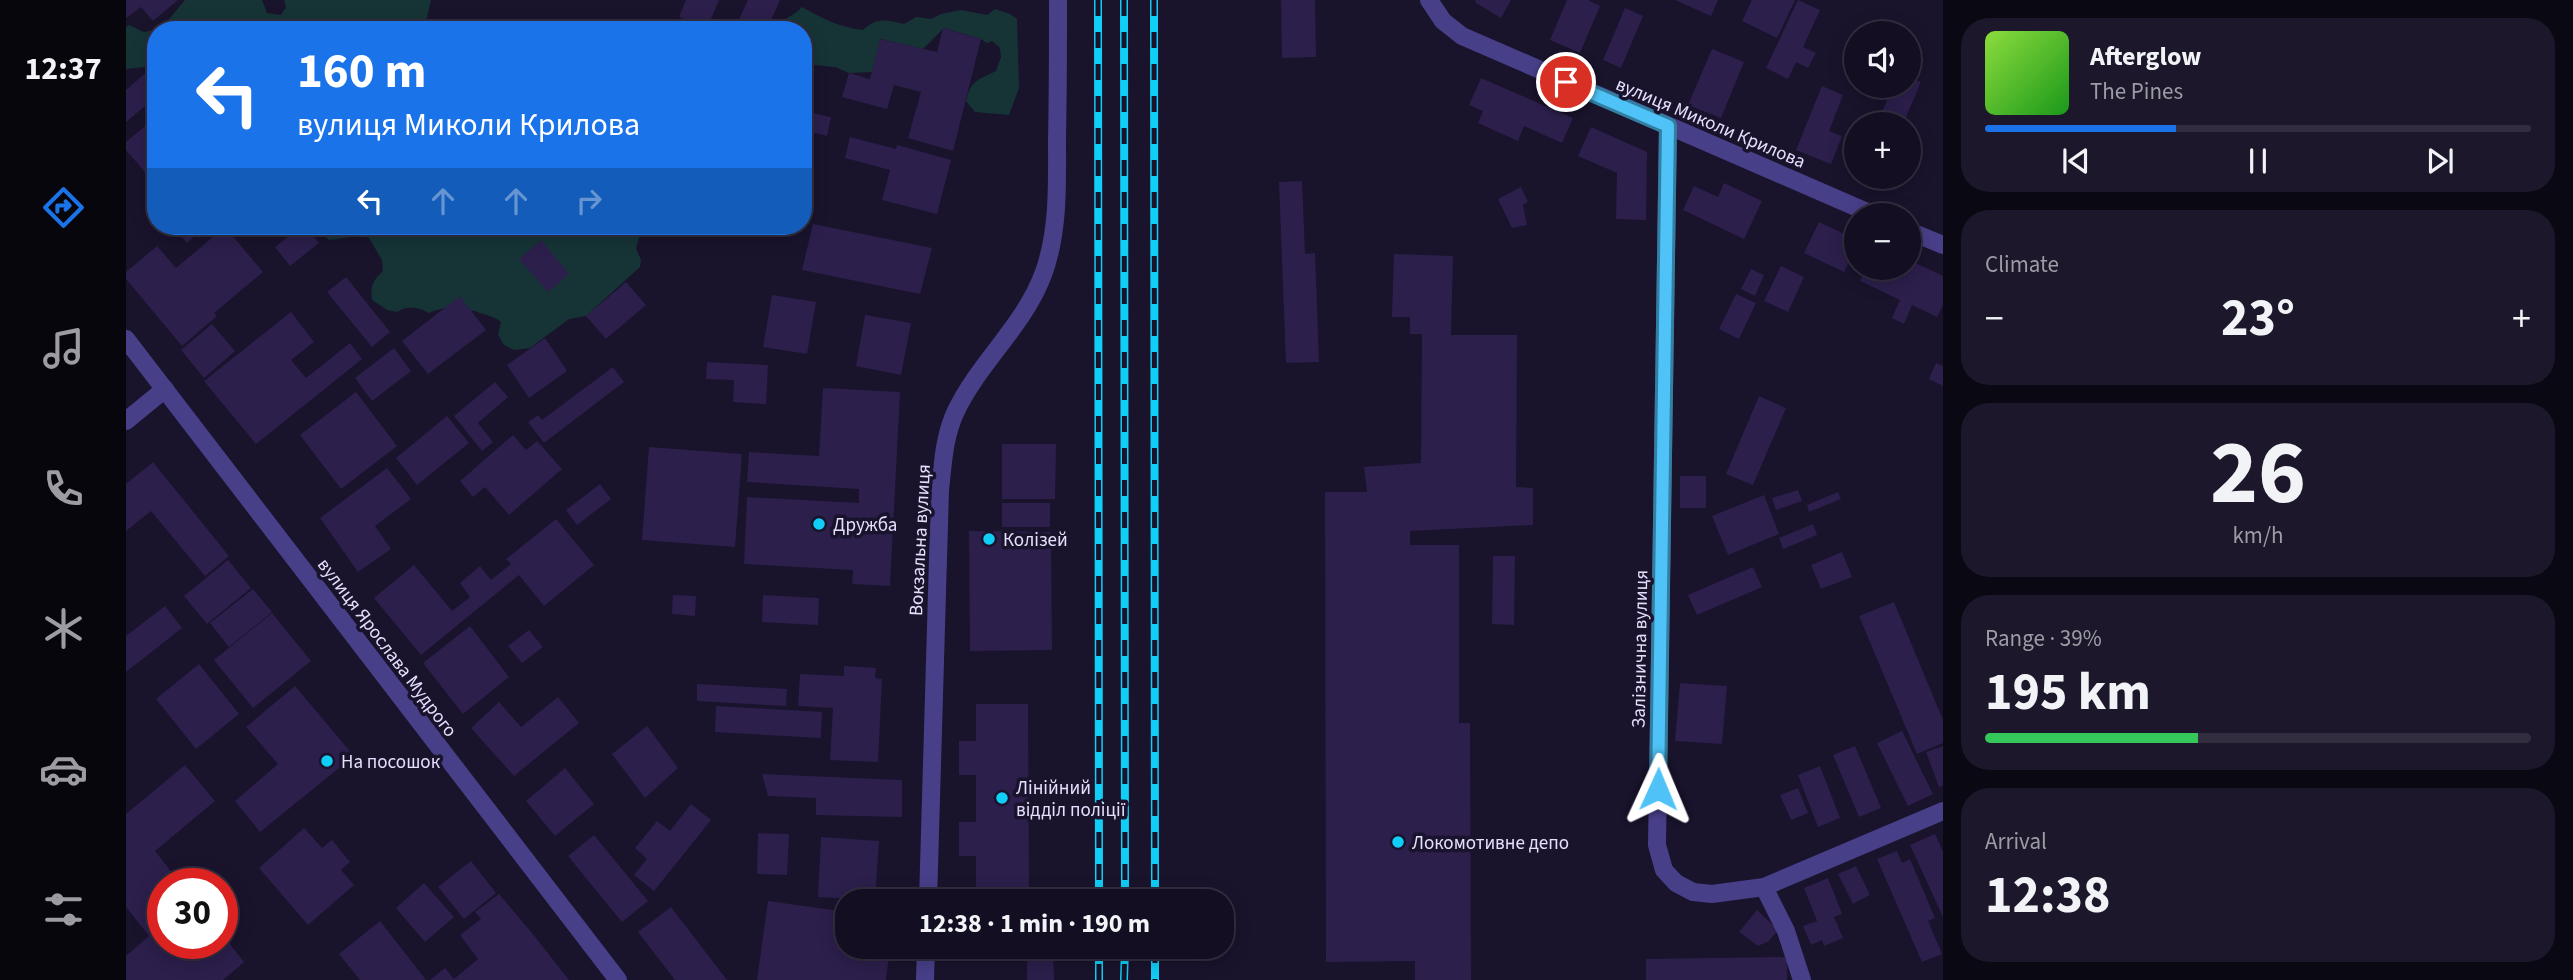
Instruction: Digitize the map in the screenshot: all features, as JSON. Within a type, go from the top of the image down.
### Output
[{"type":"street","name":"Вокзальна вулиця","points":[[928,889],[940,490],[945,444],[955,413],[967,391],[1017,323],[1034,296],[1045,269],[1057,202],[1058,0]]},
{"type":"street","name":"вулиця Миколи Крилова","points":[[1429,0],[1443,21],[1462,36],[1846,203]]},
{"type":"street","name":"Залізнична вулиця","points":[[1668,126],[1657,845],[1664,870],[1676,883],[1693,892],[1712,894],[1764,887],[1943,811]]},
{"type":"street","points":[[1921,236],[1943,245]]},
{"type":"street","name":"вулиця Ярослава Мудрого","points":[[126,339],[618,980]]},
{"type":"street","points":[[126,421],[165,389]]},
{"type":"street","points":[[1764,887],[1786,931],[1802,980]]},
{"type":"street","points":[[925,980],[926,959]]},
{"type":"green space","points":[[185,0],[262,0],[267,13],[281,15],[286,7],[284,0],[431,0],[425,21],[168,21]]},
{"type":"green space","points":[[802,7],[831,22],[863,30],[877,21],[904,24],[916,17],[931,19],[961,10],[987,15],[995,9],[1010,14],[1017,19],[1019,88],[1009,115],[975,112],[966,101],[973,84],[996,71],[1001,57],[1000,48],[992,41],[987,43],[944,28],[923,49],[881,39],[872,72],[849,73],[835,67],[812,65],[812,21],[783,21]]},
{"type":"green space","points":[[129,25],[147,31],[147,66],[126,69],[126,27]]},
{"type":"green space","points":[[323,235],[640,235],[636,248],[641,260],[640,267],[586,316],[569,319],[530,348],[514,350],[504,345],[498,335],[501,322],[491,316],[454,307],[429,313],[413,308],[397,312],[387,310],[372,300],[373,284],[383,271],[382,260],[369,238],[329,240]]},
{"type":"building","points":[[126,0],[178,0],[153,21],[141,7],[126,18]]},
{"type":"building","points":[[686,0],[719,0],[710,21],[689,21],[679,17]]},
{"type":"building","points":[[748,0],[780,0],[771,21],[738,21]]},
{"type":"building","points":[[1281,0],[1315,0],[1316,57],[1282,58]]},
{"type":"building","points":[[1475,0],[1511,0],[1501,18]]},
{"type":"building","points":[[1567,0],[1588,0],[1600,6],[1580,53],[1550,40]]},
{"type":"building","points":[[1675,0],[1718,0],[1711,16]]},
{"type":"building","points":[[1752,0],[1795,0],[1777,38],[1742,21]]},
{"type":"building","points":[[1798,0],[1820,10],[1803,47],[1816,53],[1808,68],[1796,62],[1788,79],[1766,68]]},
{"type":"building","points":[[1625,8],[1643,16],[1621,68],[1603,60]]},
{"type":"building","points":[[943,28],[981,39],[953,151],[908,138],[921,92],[894,85],[887,109],[842,97],[849,73],[870,79],[880,39],[937,52]]},
{"type":"building","points":[[1712,49],[1744,62],[1721,118],[1688,105]]},
{"type":"building","points":[[147,72],[147,104],[126,122],[126,90]]},
{"type":"building","points":[[1481,78],[1573,118],[1562,143],[1524,126],[1518,141],[1478,123],[1483,111],[1469,105]]},
{"type":"building","points":[[1822,86],[1843,95],[1829,131],[1842,136],[1831,164],[1796,150]]},
{"type":"building","points":[[1888,98],[1914,98],[1908,112],[1882,112]]},
{"type":"building","points":[[812,113],[831,117],[827,136],[812,132]]},
{"type":"building","points":[[147,124],[147,174],[126,150],[126,142]]},
{"type":"building","points":[[1591,127],[1647,152],[1646,220],[1616,219],[1617,173],[1578,156]]},
{"type":"building","points":[[850,137],[896,149],[897,145],[951,160],[937,214],[882,200],[890,170],[845,158]]},
{"type":"building","points":[[1302,181],[1305,254],[1315,253],[1319,362],[1286,363],[1279,182]]},
{"type":"building","points":[[1724,183],[1762,201],[1744,239],[1683,210],[1694,186],[1718,197]]},
{"type":"building","points":[[1521,187],[1528,202],[1523,205],[1527,225],[1512,228],[1498,199]]},
{"type":"building","points":[[1819,222],[1844,234],[1844,272],[1804,253]]},
{"type":"building","points":[[813,224],[932,248],[920,294],[802,270]]},
{"type":"building","points":[[180,235],[196,235],[187,243]]},
{"type":"building","points":[[215,235],[232,235],[263,272],[214,313],[217,316],[182,346],[126,279],[126,272],[157,246],[176,268]]},
{"type":"building","points":[[290,235],[313,235],[319,243],[290,266],[275,247]]},
{"type":"building","points":[[541,240],[569,274],[548,292],[519,259]]},
{"type":"building","name":"Локомотивне депо","points":[[1394,254],[1453,256],[1451,335],[1517,335],[1516,487],[1533,488],[1533,525],[1410,531],[1410,545],[1459,545],[1459,723],[1470,723],[1471,980],[1415,980],[1415,961],[1326,962],[1325,492],[1367,492],[1364,467],[1421,463],[1422,334],[1410,334],[1410,317],[1392,317]]},
{"type":"building","points":[[1781,266],[1804,277],[1788,312],[1764,301]]},
{"type":"building","points":[[1921,266],[1943,276],[1943,305],[1937,317],[1912,305],[1904,324],[1892,318],[1900,300],[1860,281],[1921,280]]},
{"type":"building","points":[[1751,269],[1764,275],[1755,296],[1741,289]]},
{"type":"building","points":[[346,277],[390,332],[372,347],[327,292]]},
{"type":"building","points":[[626,282],[646,305],[606,339],[586,316]]},
{"type":"building","points":[[1736,294],[1756,303],[1739,339],[1719,329]]},
{"type":"building","points":[[772,295],[816,302],[807,354],[763,347]]},
{"type":"building","points":[[460,296],[486,330],[428,374],[402,341]]},
{"type":"building","points":[[291,312],[314,342],[291,360],[306,378],[350,343],[362,359],[256,444],[204,381]]},
{"type":"building","points":[[865,315],[911,323],[901,375],[856,366]]},
{"type":"building","points":[[212,324],[235,351],[204,378],[181,350]]},
{"type":"building","points":[[545,338],[567,371],[529,398],[507,365]]},
{"type":"building","points":[[394,348],[411,371],[372,401],[355,378]]},
{"type":"building","points":[[707,362],[768,365],[766,404],[733,402],[734,380],[706,379]]},
{"type":"building","points":[[1936,363],[1943,366],[1943,386],[1929,379]]},
{"type":"building","points":[[613,367],[624,382],[544,443],[528,422],[538,415],[542,420]]},
{"type":"building","points":[[495,382],[508,397],[478,423],[493,442],[482,451],[454,416]]},
{"type":"building","name":"Дружба","points":[[823,388],[900,392],[890,586],[852,584],[853,570],[744,564],[747,497],[859,503],[859,489],[747,482],[749,452],[819,456]]},
{"type":"building","points":[[356,392],[397,446],[341,489],[300,435]]},
{"type":"building","points":[[1759,396],[1786,408],[1753,485],[1726,474]]},
{"type":"building","points":[[447,416],[469,443],[417,485],[396,458]]},
{"type":"building","points":[[513,435],[526,450],[537,441],[562,469],[509,515],[485,487],[473,497],[460,481]]},
{"type":"building","points":[[1002,444],[1056,444],[1055,499],[1002,499]]},
{"type":"building","points":[[649,447],[742,454],[735,547],[642,540]]},
{"type":"building","points":[[153,462],[229,556],[205,576],[151,511],[126,531],[126,484]]},
{"type":"building","points":[[387,468],[411,499],[375,526],[391,549],[358,572],[320,518]]},
{"type":"building","points":[[1680,476],[1706,476],[1706,508],[1680,508]]},
{"type":"building","points":[[600,484],[611,499],[577,525],[566,510]]},
{"type":"building","points":[[1798,490],[1802,501],[1776,510],[1772,498]]},
{"type":"building","points":[[1838,492],[1841,499],[1809,512],[1807,505]]},
{"type":"building","points":[[1764,495],[1779,534],[1728,555],[1712,516]]},
{"type":"building","points":[[1002,503],[1050,503],[1050,527],[1002,527]]},
{"type":"building","points":[[556,519],[594,565],[544,606],[519,575],[421,655],[374,598],[414,565],[452,611],[470,597],[460,583],[480,566],[491,580],[511,564],[506,559]]},
{"type":"building","points":[[1813,524],[1817,535],[1783,549],[1779,538]]},
{"type":"building","points":[[969,531],[1051,532],[1052,650],[970,651]]},
{"type":"building","points":[[1842,552],[1852,577],[1821,589],[1811,565]]},
{"type":"building","points":[[1493,556],[1515,556],[1514,625],[1492,624]]},
{"type":"building","points":[[228,560],[251,588],[207,624],[184,596]]},
{"type":"building","points":[[1753,567],[1762,587],[1697,615],[1688,595]]},
{"type":"building","points":[[253,589],[272,612],[229,647],[210,623]]},
{"type":"building","points":[[673,595],[696,596],[695,616],[672,614]]},
{"type":"building","points":[[763,595],[819,598],[818,625],[762,622]]},
{"type":"building","points":[[1894,602],[1943,720],[1943,743],[1917,754],[1859,616]]},
{"type":"building","points":[[165,606],[182,628],[126,672],[126,636]]},
{"type":"building","points":[[272,613],[311,661],[253,708],[214,660]]},
{"type":"building","points":[[470,626],[509,677],[463,714],[423,663]]},
{"type":"building","points":[[529,630],[543,647],[522,663],[508,646]]},
{"type":"building","points":[[199,664],[239,714],[196,749],[156,699]]},
{"type":"building","points":[[844,666],[876,668],[875,678],[882,679],[878,762],[830,760],[833,708],[798,706],[800,674],[844,676]]},
{"type":"building","points":[[1680,683],[1727,686],[1722,744],[1675,741]]},
{"type":"building","points":[[697,684],[787,689],[786,706],[697,701]]},
{"type":"building","points":[[295,686],[354,756],[260,832],[235,801],[278,764],[246,727]]},
{"type":"building","points":[[558,697],[579,723],[514,776],[471,728],[499,702],[521,727]]},
{"type":"building","name":"Лінійний відділ поліції","points":[[976,704],[1028,704],[1029,889],[976,889],[976,856],[959,856],[959,822],[976,822],[976,775],[959,775],[959,741],[976,741]]},
{"type":"building","points":[[716,706],[822,712],[821,738],[715,732]]},
{"type":"building","points":[[647,726],[678,768],[645,798],[612,754]]},
{"type":"building","points":[[1902,731],[1933,794],[1908,806],[1877,743]]},
{"type":"building","points":[[1855,746],[1881,808],[1859,817],[1833,755]]},
{"type":"building","points":[[1943,746],[1943,786],[1939,787],[1926,752]]},
{"type":"building","points":[[185,765],[215,801],[155,851],[168,868],[147,868],[147,933],[126,907],[126,814]]},
{"type":"building","points":[[1820,766],[1840,818],[1818,827],[1798,775]]},
{"type":"building","points":[[565,768],[594,804],[555,836],[526,801]]},
{"type":"building","points":[[762,774],[902,780],[902,817],[816,815],[816,798],[768,796]]},
{"type":"building","points":[[1798,788],[1808,813],[1791,820],[1780,795]]},
{"type":"building","points":[[691,804],[711,820],[654,891],[634,875],[647,859],[635,848],[657,821],[670,831]]},
{"type":"building","points":[[304,828],[322,848],[332,840],[350,862],[341,870],[354,885],[308,925],[259,868]]},
{"type":"building","points":[[758,833],[789,834],[787,875],[757,874]]},
{"type":"building","points":[[1935,834],[1943,852],[1943,917],[1910,845]]},
{"type":"building","points":[[594,835],[648,901],[622,922],[568,856]]},
{"type":"building","points":[[821,837],[879,841],[876,889],[835,889],[835,898],[818,897]]},
{"type":"building","points":[[1897,851],[1902,863],[1910,859],[1935,918],[1928,921],[1942,954],[1922,962],[1877,859]]},
{"type":"building","points":[[471,861],[496,893],[464,919],[438,887]]},
{"type":"building","points":[[1856,866],[1870,895],[1853,904],[1838,874]]},
{"type":"building","points":[[1828,878],[1842,914],[1834,917],[1843,938],[1824,946],[1822,940],[1811,945],[1803,926],[1817,921],[1804,888]]},
{"type":"building","points":[[424,883],[454,917],[425,942],[396,908]]},
{"type":"building","points":[[499,894],[569,980],[430,980],[445,968],[454,979],[478,959],[460,935],[481,919],[475,912]]},
{"type":"building","points":[[768,901],[835,910],[835,959],[889,959],[886,980],[757,980]]},
{"type":"building","points":[[671,907],[727,980],[675,980],[638,932]]},
{"type":"building","points":[[1757,910],[1778,930],[1769,941],[1758,946],[1739,932]]},
{"type":"building","points":[[380,921],[426,980],[360,980],[339,954]]},
{"type":"building","points":[[147,938],[147,959],[238,959],[238,954],[244,962],[223,980],[126,980],[126,956]]},
{"type":"building","points":[[1787,957],[1787,980],[1646,980],[1646,959]]},
{"type":"building","points":[[1027,959],[1053,959],[1054,980],[1027,980]]},
{"type":"railway","points":[[1098,0],[1099,889]]},
{"type":"railway","points":[[1124,0],[1125,889]]},
{"type":"railway","points":[[1154,0],[1155,889]]},
{"type":"railway","points":[[1099,959],[1099,980]]},
{"type":"railway","points":[[1124,980],[1125,959]]},
{"type":"railway","points":[[1155,959],[1155,980]]},
{"type":"place","name":"Дружба","points":[[819,524]]},
{"type":"place","name":"Колізей","points":[[989,539]]},
{"type":"place","name":"На посошок","points":[[327,761]]},
{"type":"place","name":"Лінійний відділ поліції","points":[[1002,798]]},
{"type":"place","name":"Локомотивне депо","points":[[1398,842]]},
{"type":"route","points":[[1566,82],[1668,126],[1658,789]]}]
